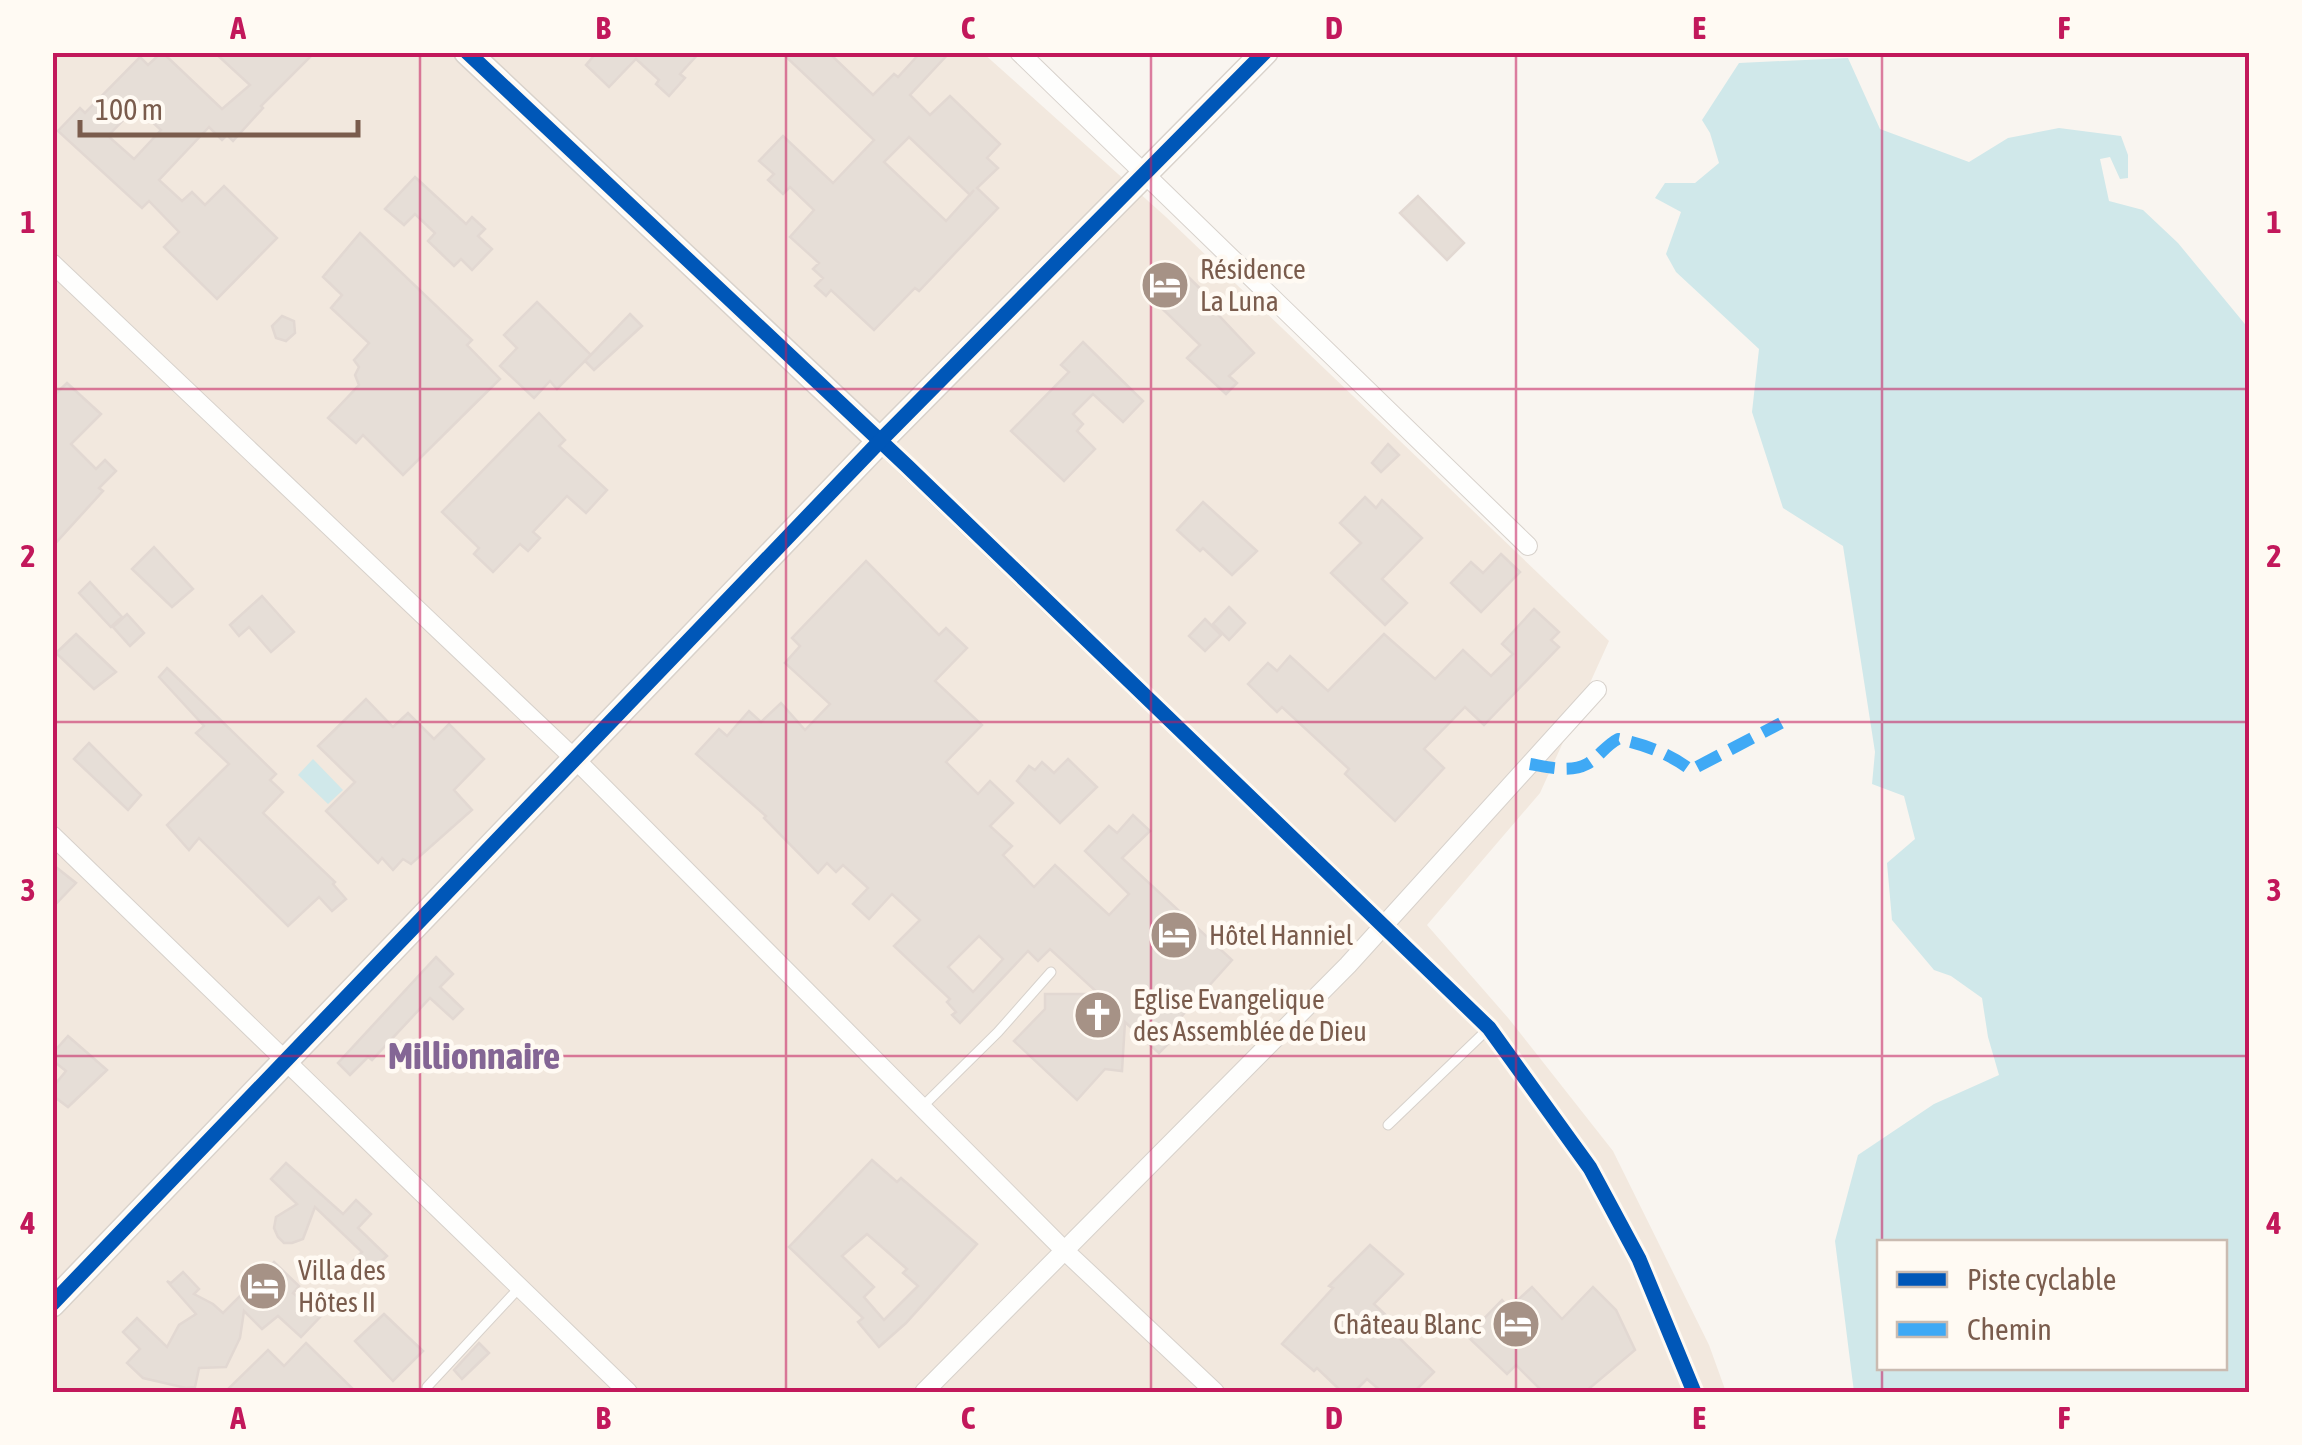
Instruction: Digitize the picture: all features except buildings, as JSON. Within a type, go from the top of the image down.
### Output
[{"type":"street","points":[[467,52],[880,440],[1490,1028],[1590,1168],[1639,1258],[1694,1392]]},
{"type":"street","points":[[1019,52],[1528,546]]},
{"type":"street","points":[[52,1304],[577,761],[880,440],[1266,52]]},
{"type":"street","points":[[52,263],[577,761],[1064,1250],[1215,1392]]},
{"type":"street","points":[[924,1392],[1335,979],[1597,690]]},
{"type":"street","points":[[52,834],[628,1392]]},
{"type":"lane","points":[[922,1107],[998,1032],[1051,972]]},
{"type":"lane","points":[[1388,1125],[1490,1028]]},
{"type":"lane","points":[[428,1387],[521,1286]]},
{"type":"shaded area","points":[[52,53],[983,53],[1166,217],[1609,641],[1540,793],[1427,925],[1509,1019],[1613,1151],[1709,1345],[1726,1392],[53,1392]]},
{"type":"water","points":[[1848,58],[1880,129],[1969,162],[2008,138],[2059,128],[2121,136],[2128,155],[2128,178],[2120,179],[2110,157],[2100,159],[2109,201],[2143,210],[2178,243],[2249,329],[2249,1392],[1854,1392],[1835,1241],[1858,1155],[1934,1104],[1999,1075],[1982,998],[1951,976],[1934,970],[1892,920],[1887,863],[1915,839],[1904,796],[1872,784],[1875,752],[1843,546],[1783,508],[1752,412],[1759,349],[1676,272],[1666,254],[1681,212],[1655,198],[1665,183],[1695,183],[1719,163],[1702,120],[1739,63]]},
{"type":"water","points":[[313,759],[343,790],[328,804],[298,775]]},
{"type":"marked path","points":[[1530,764],[1580,767],[1618,739],[1656,750],[1691,770],[1781,723]]},
{"type":"cycle path","points":[[467,52],[907,466],[1489,1028],[1590,1168],[1639,1259],[1694,1392]]},
{"type":"cycle path","points":[[52,1304],[880,441],[1265,52]]},
{"type":"place","name":"Résidence La Luna","points":[[1165,285]]},
{"type":"place","name":"Hôtel Hanniel","points":[[1174,935]]},
{"type":"place","name":"Eglise Evangelique des Assemblée de Dieu","points":[[1098,1015]]},
{"type":"place","name":"Villa des Hôtes II","points":[[263,1286]]},
{"type":"place","name":"Château Blanc","points":[[1516,1324]]},
{"type":"district","name":"Millionnaire","points":[[474,1055]]}]
